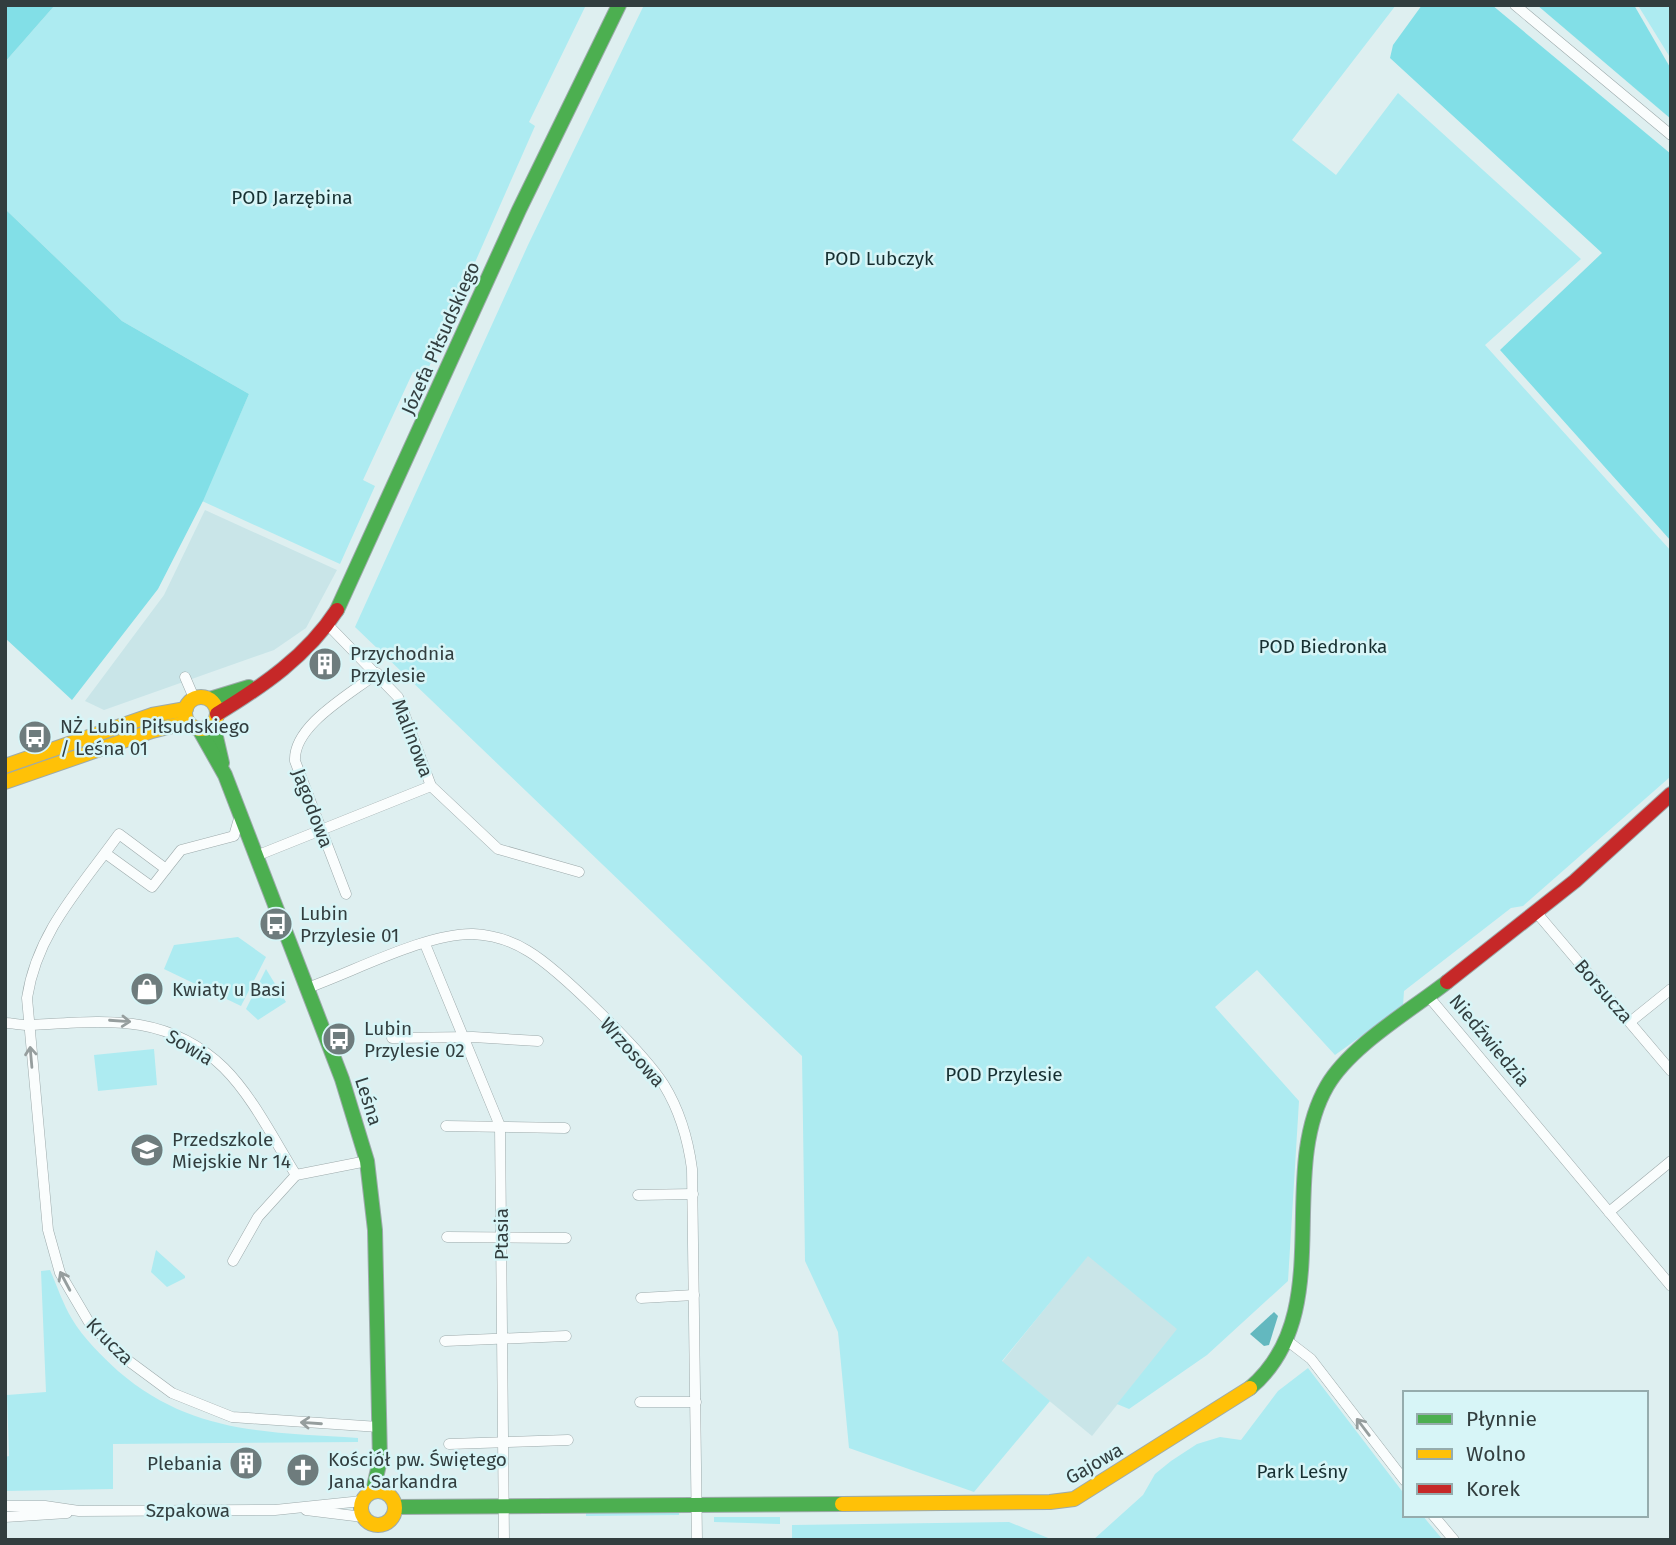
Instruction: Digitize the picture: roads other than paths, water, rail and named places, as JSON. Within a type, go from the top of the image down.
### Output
[{"type":"street","name":"Józefa Piłsudskiego","points":[[5,782],[152,730],[200,716],[279,672],[304,653],[329,626],[343,602],[519,210],[619,5]]},
{"type":"street","points":[[1515,5],[1671,135]]},
{"type":"street","name":"Malinowa","points":[[329,626],[398,696],[431,786],[498,849],[579,872]]},
{"type":"street","name":"Józefa Piłsudskiego","points":[[200,716],[210,699],[239,692],[279,672]]},
{"type":"street","name":"Jagodowa","points":[[346,894],[320,830],[295,761],[294,751],[308,727],[377,673]]},
{"type":"street","points":[[186,677],[200,716]]},
{"type":"street","name":"Józefa Piłsudskiego","points":[[5,766],[152,715],[200,716]]},
{"type":"street","name":"Leśna","points":[[200,716],[307,988],[349,1101],[367,1161],[376,1230],[380,1460],[374,1495]]},
{"type":"street","points":[[256,856],[431,786]]},
{"type":"street","name":"Niedźwiedzia","points":[[1671,794],[1536,912],[1429,997],[1671,1286]]},
{"type":"street","points":[[105,853],[152,887],[181,850],[234,836],[240,814]]},
{"type":"street","name":"Krucza","points":[[166,869],[119,834],[39,949],[27,998],[28,1025],[48,1230],[60,1273],[90,1324],[126,1359],[172,1393],[232,1417],[379,1427]]},
{"type":"street","name":"Borsucza","points":[[1536,912],[1671,1071]]},
{"type":"street","name":"Wrzosowa","points":[[307,988],[450,936],[485,935],[518,945],[548,966],[645,1059],[665,1087],[688,1143],[692,1194],[697,1540]]},
{"type":"street","name":"Ptasia","points":[[425,944],[466,1037],[500,1126],[503,1540]]},
{"type":"street","points":[[1630,1022],[1671,989]]},
{"type":"street","name":"Gajowa","points":[[395,1507],[1050,1502],[1074,1499],[1253,1386],[1274,1362],[1285,1339],[1299,1283],[1311,1125],[1319,1098],[1342,1064],[1429,997]]},
{"type":"street","name":"Sowia","points":[[28,1025],[125,1021],[164,1030],[200,1049],[225,1069],[296,1175]]},
{"type":"street","points":[[5,1023],[28,1025]]},
{"type":"street","points":[[392,1038],[466,1037],[538,1041]]},
{"type":"street","points":[[446,1126],[565,1128]]},
{"type":"street","points":[[233,1261],[258,1217],[296,1175],[367,1161]]},
{"type":"street","points":[[1609,1212],[1671,1161]]},
{"type":"street","points":[[638,1195],[692,1194]]},
{"type":"street","points":[[447,1237],[566,1238]]},
{"type":"street","points":[[641,1298],[694,1295]]},
{"type":"street","points":[[445,1341],[566,1336]]},
{"type":"street","points":[[1285,1339],[1311,1359],[1403,1478]]},
{"type":"street","points":[[640,1402],[696,1402]]},
{"type":"street","points":[[449,1444],[568,1440]]},
{"type":"street","points":[[374,1526],[393,1517],[395,1507],[374,1495],[374,1526],[385,1540]]},
{"type":"street","name":"Szpakowa","points":[[5,1517],[46,1516],[79,1511],[298,1509],[374,1495]]},
{"type":"street","name":"Szpakowa","points":[[5,1506],[45,1506],[79,1511]]},
{"type":"street","name":"Szpakowa","points":[[298,1509],[374,1526]]},
{"type":"street","points":[[1435,1517],[1454,1540]]},
{"type":"place","name":"Przychodnia Przylesie","points":[[325,664]]},
{"type":"place","name":"NŻ Lubin Piłsudskiego / Leśna 01","points":[[35,737]]},
{"type":"place","name":"Lubin Przylesie 01","points":[[276,924]]},
{"type":"place","name":"Kwiaty u Basi","points":[[147,989]]},
{"type":"place","name":"Lubin Przylesie 02","points":[[339,1039]]},
{"type":"place","name":"Przedszkole Miejskie Nr 14","points":[[147,1150]]},
{"type":"place","name":"Plebania","points":[[246,1463]]},
{"type":"place","name":"Kościół pw. Świętego Jana Sarkandra","points":[[303,1470]]},
{"type":"park label","name":"POD Jarzębina","points":[[292,197]]},
{"type":"park label","name":"POD Lubczyk","points":[[879,258]]},
{"type":"park label","name":"POD Biedronka","points":[[1323,646]]},
{"type":"park label","name":"POD Przylesie","points":[[1004,1074]]},
{"type":"park label","name":"Park Leśny","points":[[1302,1471]]}]
